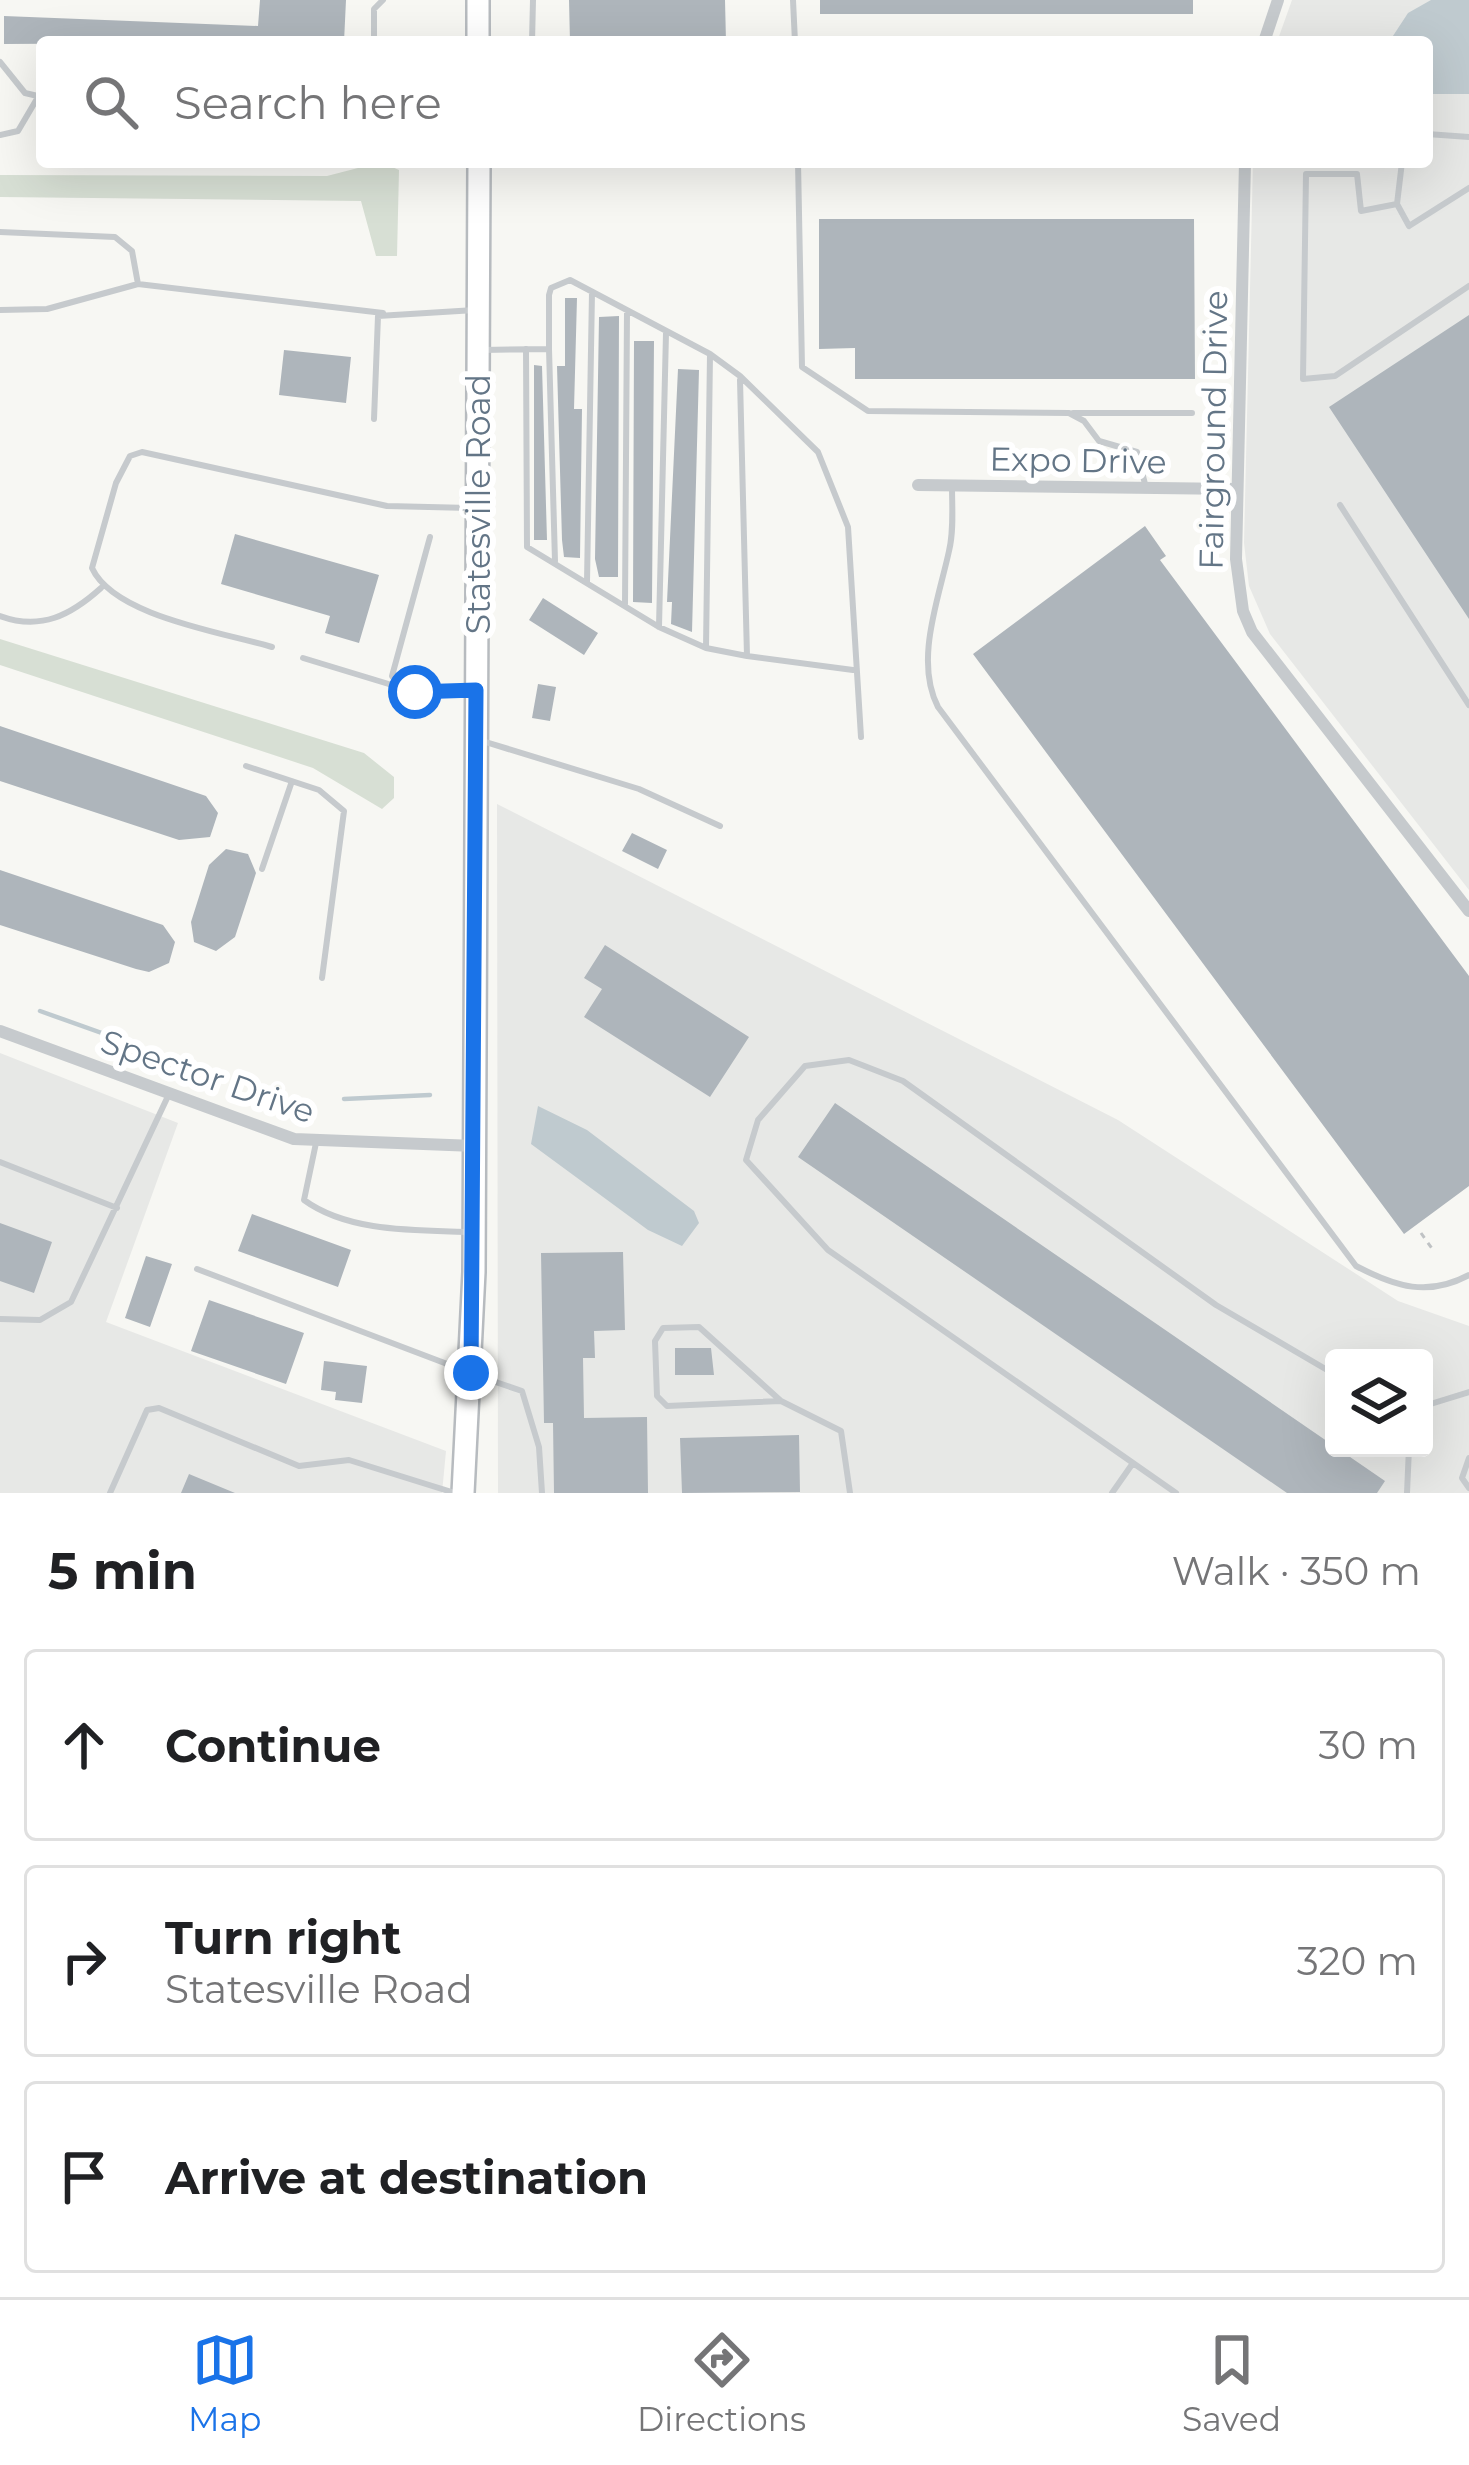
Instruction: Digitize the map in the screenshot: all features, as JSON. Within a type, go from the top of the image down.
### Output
[{"type":"main road","points":[[478,0],[478,36]]},
{"type":"main road","name":"Statesville Road","points":[[459,1493],[471,1373],[475,1232],[478,168]]},
{"type":"street","points":[[1266,36],[1278,0]]},
{"type":"street","name":"Fairground Drive","points":[[1245,168],[1236,489],[1238,584],[1252,632],[1469,910]]},
{"type":"street","name":"Expo Drive","points":[[918,485],[1236,489]]},
{"type":"street","name":"Spector Drive","points":[[0,1031],[316,1143],[475,1146]]},
{"type":"lane","points":[[374,36],[374,9],[383,0]]},
{"type":"lane","points":[[532,0],[532,36]]},
{"type":"lane","points":[[793,0],[795,36]]},
{"type":"lane","points":[[0,62],[25,93],[36,96]]},
{"type":"lane","points":[[0,135],[17,131],[36,103]]},
{"type":"lane","points":[[1433,134],[1469,136]]},
{"type":"lane","points":[[798,168],[802,367],[868,411],[1192,412]]},
{"type":"lane","points":[[1401,168],[1397,204],[1409,226],[1469,188]]},
{"type":"lane","points":[[1397,204],[1361,211],[1357,174],[1306,174],[1303,379],[1335,376],[1469,286]]},
{"type":"lane","points":[[0,232],[115,237],[132,251],[138,284]]},
{"type":"lane","points":[[555,562],[551,288],[570,280],[710,355],[740,376],[818,452],[848,526],[861,737]]},
{"type":"lane","points":[[0,310],[46,309],[138,284],[383,313],[479,310]]},
{"type":"lane","points":[[587,582],[592,292]]},
{"type":"lane","points":[[625,604],[627,310]]},
{"type":"lane","points":[[374,419],[374,326],[383,313]]},
{"type":"lane","points":[[658,627],[666,333]]},
{"type":"lane","points":[[526,349],[527,547],[658,627],[706,648],[854,670]]},
{"type":"lane","points":[[479,350],[549,349]]},
{"type":"lane","points":[[706,648],[710,355]]},
{"type":"lane","points":[[740,376],[747,656]]},
{"type":"lane","points":[[1069,413],[1084,422],[1099,441],[1137,452],[1145,488]]},
{"type":"lane","points":[[272,647],[123,602],[101,588],[92,568],[123,464],[142,452],[387,506],[479,508]]},
{"type":"lane","points":[[952,486],[951,548],[933,604],[930,692],[938,706],[1356,1266],[1393,1286],[1439,1290],[1469,1275]]},
{"type":"lane","points":[[1340,505],[1469,705]]},
{"type":"lane","points":[[399,686],[392,676],[430,537]]},
{"type":"lane","points":[[0,616],[22,621],[59,619],[101,588]]},
{"type":"lane","points":[[303,658],[415,692],[476,690]]},
{"type":"lane","points":[[476,740],[639,789],[720,826]]},
{"type":"lane","points":[[246,766],[334,798],[344,811],[322,978]]},
{"type":"lane","points":[[262,869],[292,781]]},
{"type":"lane","points":[[1176,1493],[828,1250],[756,1175],[746,1160],[758,1120],[805,1066],[849,1060],[903,1081],[1010,1163],[1216,1305],[1325,1369]]},
{"type":"lane","points":[[0,1319],[40,1320],[71,1302],[169,1094]]},
{"type":"lane","points":[[316,1143],[304,1200],[316,1209],[387,1228],[475,1232]]},
{"type":"lane","points":[[0,1162],[117,1208]]},
{"type":"lane","points":[[197,1269],[523,1391],[539,1447],[542,1493]]},
{"type":"lane","points":[[781,1401],[667,1406],[657,1396],[655,1341],[663,1328],[699,1327],[781,1401],[841,1431],[850,1493]]},
{"type":"lane","points":[[1433,1403],[1469,1392]]},
{"type":"lane","points":[[110,1493],[147,1410],[159,1408],[298,1466],[349,1460],[459,1493]]},
{"type":"lane","points":[[1407,1493],[1408,1457]]},
{"type":"lane","points":[[1469,1457],[1462,1478],[1469,1488]]},
{"type":"lane","points":[[1112,1493],[1133,1463]]},
{"type":"path","points":[[1198,390],[1221,390]]},
{"type":"path","points":[[1420,1233],[1433,1250]]},
{"type":"shaded area","points":[[1292,0],[1469,0],[1469,890],[1270,634],[1249,586],[1244,543],[1253,168],[1433,168],[1433,36],[1279,36]]},
{"type":"shaded area","points":[[1431,0],[1469,0],[1469,94],[1433,94],[1433,36],[1393,36],[1408,13]]},
{"type":"shaded area","points":[[358,168],[399,170],[397,256],[376,256],[361,201],[0,197],[0,175],[327,176]]},
{"type":"shaded area","points":[[0,639],[364,753],[394,777],[394,798],[382,809],[313,768],[0,665]]},
{"type":"shaded area","points":[[497,804],[1118,1120],[1398,1301],[1469,1326],[1469,1493],[498,1493]]},
{"type":"shaded area","points":[[0,1053],[178,1123],[106,1322],[446,1451],[442,1493],[0,1493]]},
{"type":"shaded area","points":[[538,1106],[587,1130],[694,1211],[699,1223],[682,1246],[648,1230],[531,1144]]},
{"type":"building","points":[[260,0],[346,0],[344,36],[36,36],[36,44],[4,44],[4,16],[258,26]]},
{"type":"building","points":[[569,0],[725,0],[726,36],[570,36]]},
{"type":"building","points":[[820,0],[1193,0],[1193,14],[820,14]]},
{"type":"building","points":[[819,219],[1194,219],[1195,379],[855,379],[855,348],[819,349]]},
{"type":"building","points":[[565,298],[577,298],[574,409],[582,409],[580,558],[564,557],[562,540],[557,366],[565,366]]},
{"type":"building","points":[[1469,315],[1469,619],[1329,407]]},
{"type":"building","points":[[619,316],[618,577],[599,577],[595,559],[599,317]]},
{"type":"building","points":[[634,341],[654,341],[652,603],[633,602]]},
{"type":"building","points":[[284,350],[351,357],[346,403],[279,395]]},
{"type":"building","points":[[534,365],[542,366],[547,540],[534,540]]},
{"type":"building","points":[[678,369],[699,370],[692,632],[671,624],[672,602],[667,602]]},
{"type":"building","points":[[1145,526],[1166,556],[1160,560],[1469,976],[1469,1186],[1404,1234],[973,654]]},
{"type":"building","points":[[235,534],[379,575],[359,643],[325,633],[330,616],[221,584]]},
{"type":"building","points":[[543,598],[598,633],[584,655],[529,620]]},
{"type":"building","points":[[538,684],[556,687],[550,721],[532,718]]},
{"type":"building","points":[[0,726],[206,796],[218,813],[210,837],[179,840],[0,781]]},
{"type":"building","points":[[632,833],[667,850],[658,869],[622,851]]},
{"type":"building","points":[[226,849],[248,854],[256,873],[235,937],[216,951],[194,942],[191,922],[209,865]]},
{"type":"building","points":[[0,870],[163,925],[175,942],[169,963],[149,972],[0,925]]},
{"type":"building","points":[[605,945],[749,1037],[710,1097],[584,1017],[602,989],[584,978]]},
{"type":"building","points":[[835,1103],[1325,1440],[1325,1457],[1350,1457],[1385,1481],[1377,1493],[1287,1493],[798,1157]]},
{"type":"building","points":[[252,1214],[351,1250],[338,1287],[238,1251]]},
{"type":"building","points":[[0,1223],[52,1242],[34,1293],[0,1281]]},
{"type":"building","points":[[623,1252],[625,1330],[594,1331],[595,1358],[583,1358],[584,1418],[647,1417],[648,1493],[554,1493],[553,1423],[544,1423],[541,1253]]},
{"type":"building","points":[[146,1256],[172,1264],[150,1327],[125,1318]]},
{"type":"building","points":[[209,1300],[304,1333],[286,1384],[191,1351]]},
{"type":"building","points":[[675,1348],[711,1348],[714,1375],[675,1375]]},
{"type":"building","points":[[324,1361],[367,1366],[362,1403],[335,1400],[336,1392],[321,1390]]},
{"type":"building","points":[[799,1435],[800,1492],[682,1493],[680,1438]]},
{"type":"building","points":[[189,1474],[235,1493],[181,1493]]},
{"type":"waterway","points":[[40,1011],[141,1047]]},
{"type":"waterway","points":[[344,1099],[430,1095]]},
{"type":"route","points":[[415,692],[476,690],[471,1373]]}]
